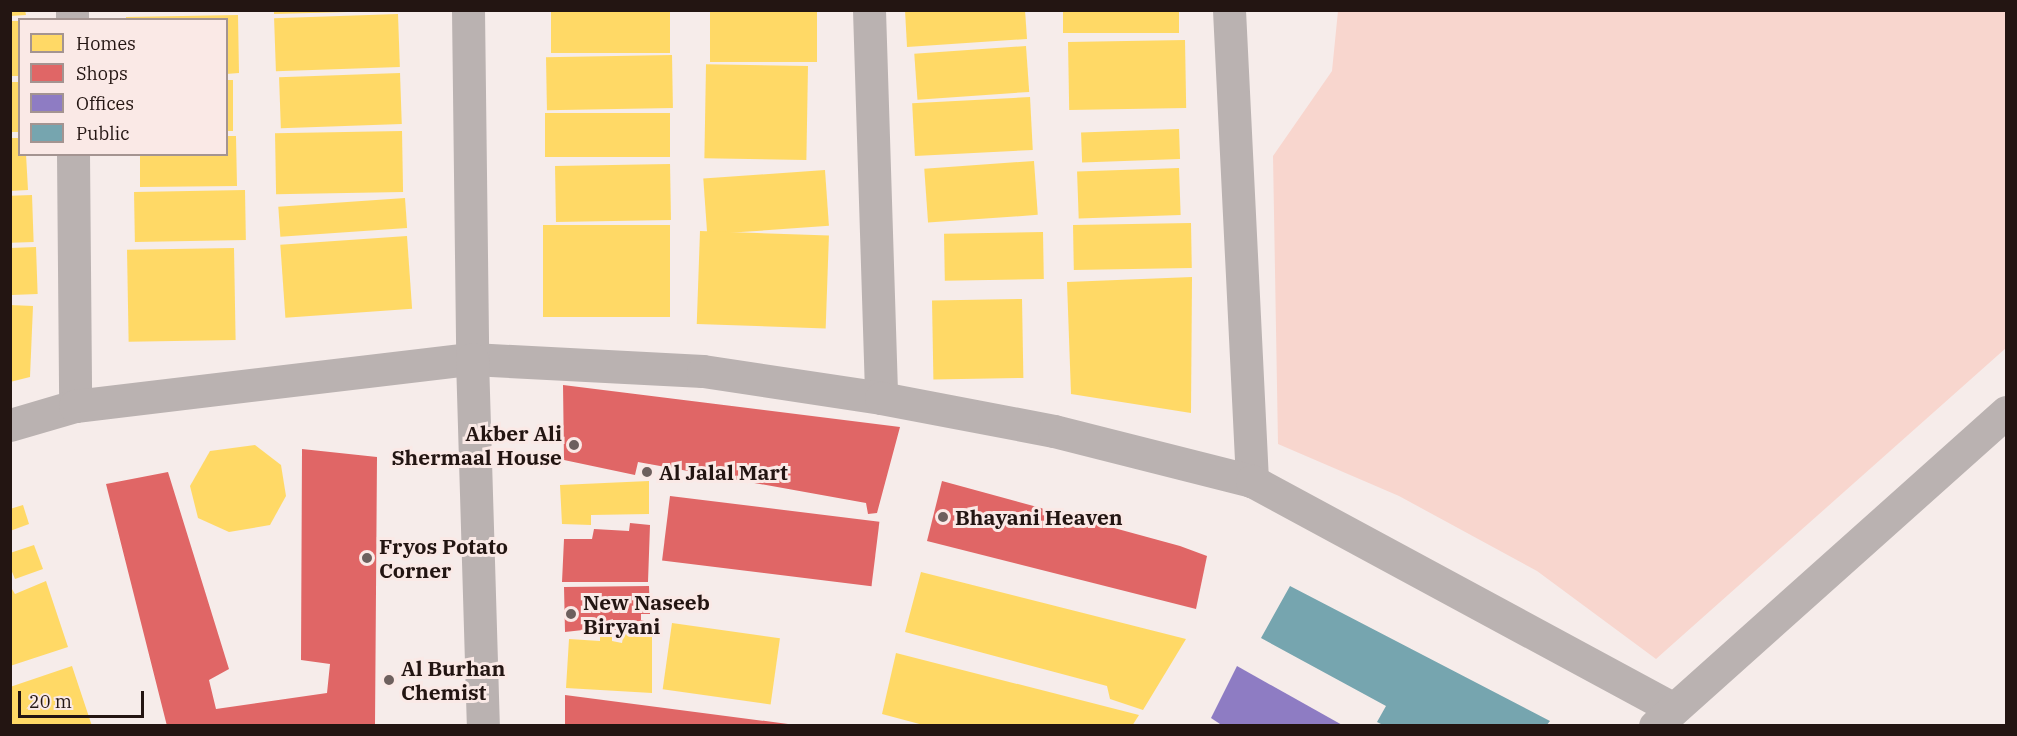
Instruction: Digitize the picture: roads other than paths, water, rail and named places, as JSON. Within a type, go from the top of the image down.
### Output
[{"type":"street","points":[[468,10],[472,359],[483,726]]},
{"type":"street","points":[[869,10],[881,398]]},
{"type":"street","points":[[1229,10],[1252,481]]},
{"type":"street","points":[[73,156],[75,406]]},
{"type":"street","points":[[10,425],[75,406],[472,359],[703,371],[881,398],[1054,431],[1252,481],[1664,717],[2007,412]]},
{"type":"place","name":"Akber Ali Shermaal House","points":[[574,445]]},
{"type":"place","name":"Al Jalal Mart","points":[[647,472]]},
{"type":"place","name":"Bhayani Heaven","points":[[943,517]]},
{"type":"place","name":"Fryos Potato Corner","points":[[367,558]]},
{"type":"place","name":"New Naseeb Biryani","points":[[571,614]]},
{"type":"place","name":"Al Burhan Chemist","points":[[389,680]]}]
